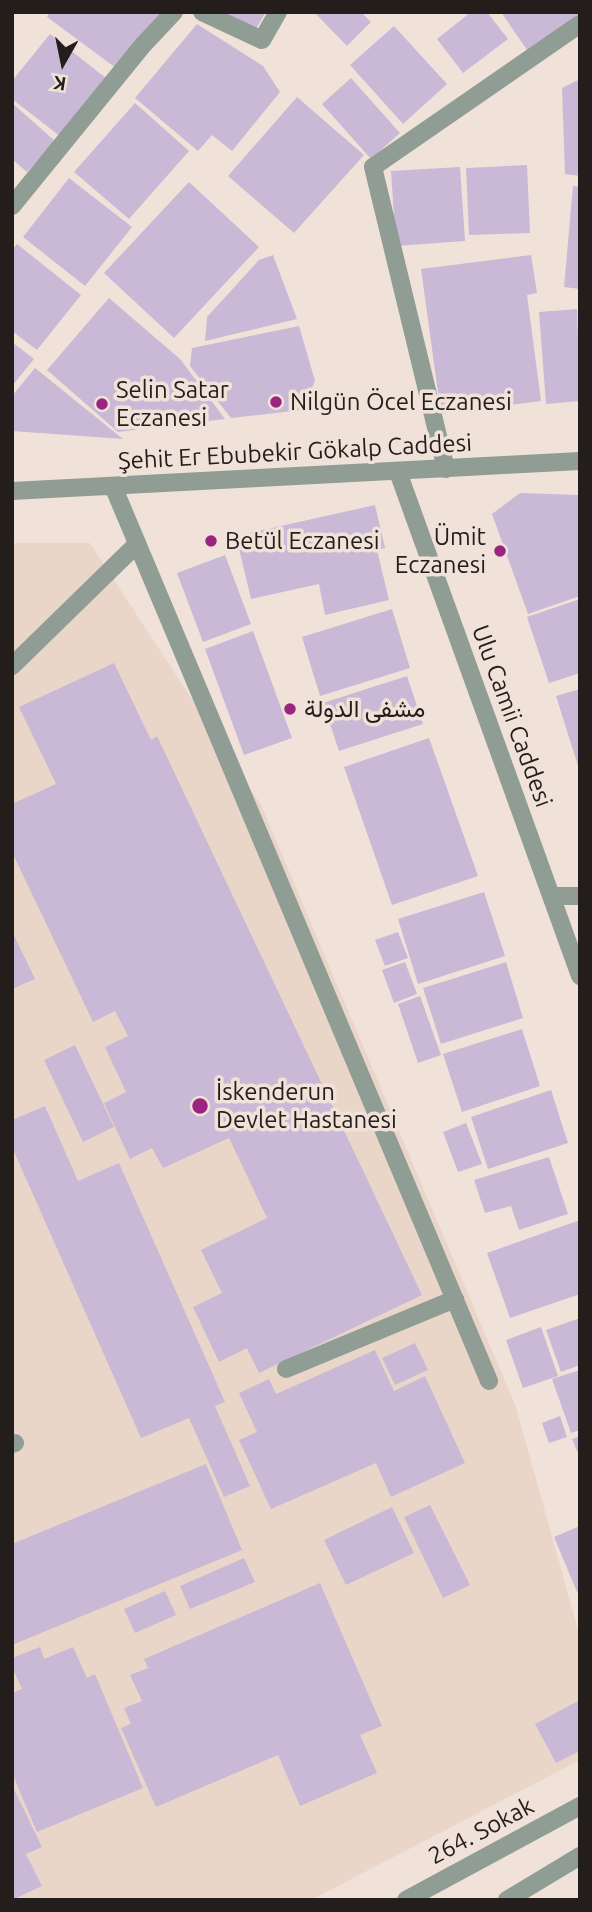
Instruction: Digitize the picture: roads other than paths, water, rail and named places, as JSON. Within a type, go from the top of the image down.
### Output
[{"type":"street","points":[[12,206],[143,45],[174,12]]},
{"type":"street","points":[[202,12],[262,40],[278,12]]},
{"type":"street","points":[[446,469],[373,167],[580,24]]},
{"type":"street","name":"Şehit Er Ebubekir Gökalp Caddesi","points":[[12,491],[580,461]]},
{"type":"street","name":"Ulu Camii Caddesi","points":[[398,472],[580,976]]},
{"type":"street","points":[[113,486],[489,1381]]},
{"type":"street","points":[[12,666],[137,544]]},
{"type":"street","points":[[551,896],[580,896]]},
{"type":"street","points":[[286,1369],[455,1299]]},
{"type":"street","name":"264. Sokak","points":[[406,1900],[580,1806]]},
{"type":"street","points":[[507,1900],[580,1856]]},
{"type":"place","name":"Nilgün Öcel Eczanesi","points":[[276,402]]},
{"type":"place","name":"Selin Satar Eczanesi","points":[[102,404]]},
{"type":"place","name":"Betül Eczanesi","points":[[211,541]]},
{"type":"place","name":"Ümit Eczanesi","points":[[500,551]]},
{"type":"place","name":"مشفى الدولة","points":[[290,709]]},
{"type":"place","name":"İskenderun Devlet Hastanesi","points":[[200,1106]]}]
